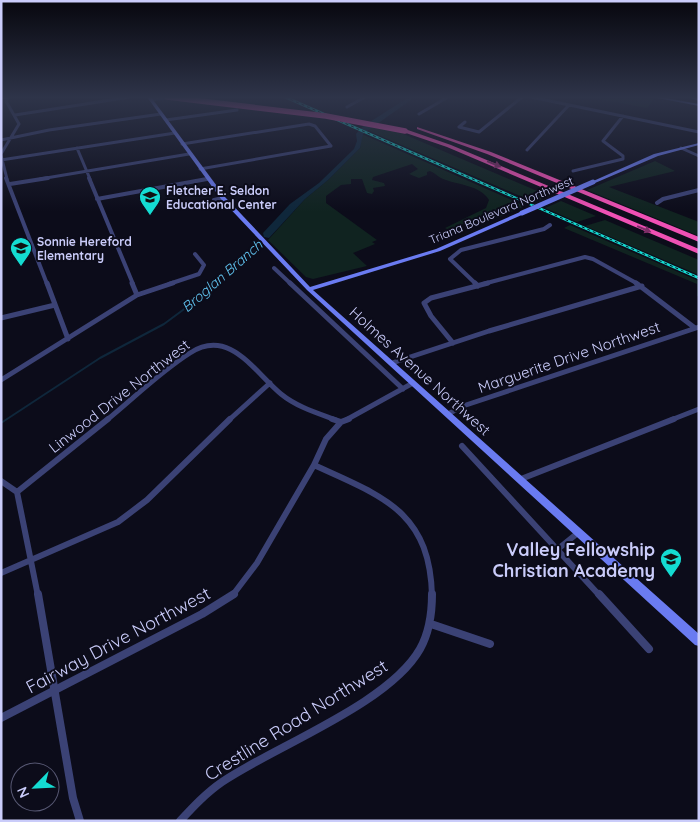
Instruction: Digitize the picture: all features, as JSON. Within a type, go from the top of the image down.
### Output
[{"type":"highway","points":[[417,135],[475,156],[699,252]]},
{"type":"highway","points":[[437,135],[489,153],[699,240]]},
{"type":"main road","name":"Holmes Avenue Northwest","points":[[177,135],[200,169],[253,233],[307,287],[699,641]]},
{"type":"main road","name":"Triana Boulevard Northwest","points":[[307,287],[330,284],[336,280],[438,250],[656,155],[699,144]]},
{"type":"main road","points":[[307,287],[336,280]]},
{"type":"main road","points":[[326,304],[323,290],[330,284]]},
{"type":"street","points":[[1,140],[24,135]]},
{"type":"street","points":[[1,157],[160,135]]},
{"type":"street","points":[[182,144],[236,135]]},
{"type":"street","points":[[200,169],[331,146],[322,135]]},
{"type":"street","points":[[527,150],[541,135]]},
{"type":"street","points":[[573,171],[623,159],[623,156],[604,144],[603,141],[608,135]]},
{"type":"street","points":[[13,137],[1,157],[68,339]]},
{"type":"street","points":[[77,148],[137,295]]},
{"type":"street","points":[[681,148],[699,156]]},
{"type":"street","points":[[10,184],[190,154]]},
{"type":"street","points":[[97,199],[208,179]]},
{"type":"street","points":[[657,203],[663,199],[699,190]]},
{"type":"street","points":[[690,192],[699,197]]},
{"type":"street","points":[[214,200],[223,198]]},
{"type":"street","points":[[478,286],[450,258],[460,250],[544,229],[550,225]]},
{"type":"street","points":[[1,380],[137,295],[199,274],[204,265],[195,254]]},
{"type":"street","points":[[453,343],[431,316],[424,303],[478,286],[585,257],[642,286],[697,327]]},
{"type":"street","points":[[274,268],[404,389]]},
{"type":"street","points":[[392,363],[642,286]]},
{"type":"street","points":[[1,318],[55,305]]},
{"type":"street","name":"Marguerite Drive Northwest","points":[[448,414],[480,400],[697,327]]},
{"type":"street","name":"Linwood Drive Northwest","points":[[17,492],[191,352],[206,346],[222,346],[235,350],[294,403],[341,422]]},
{"type":"street","points":[[1,573],[118,522],[147,500],[240,409],[270,383]]},
{"type":"street","name":"Fairway Drive Northwest","points":[[1,718],[202,614],[233,595],[257,563],[314,465],[326,439],[341,422],[356,416],[413,383]]},
{"type":"street","points":[[521,479],[699,409]]},
{"type":"street","points":[[462,446],[649,649]]},
{"type":"street","name":"Crestline Road Northwest","points":[[180,821],[220,783],[358,704],[396,679],[415,657],[431,624],[433,599],[430,561],[422,538],[405,514],[386,500],[314,465]]},
{"type":"street","points":[[1,481],[17,492],[32,560],[72,798],[80,821]]},
{"type":"street","points":[[558,549],[579,532]]},
{"type":"street","points":[[431,624],[490,644]]},
{"type":"green space","points":[[362,135],[365,135],[525,206],[497,218],[488,213],[449,230],[445,228],[486,208],[489,200],[485,195],[474,188],[443,179],[430,171],[427,172],[427,175],[419,178],[409,174],[418,169],[412,164],[373,177],[372,180],[384,183],[385,186],[373,188],[372,194],[367,193],[362,179],[351,179],[351,184],[341,185],[326,196],[326,203],[377,240],[372,242],[375,244],[353,253],[367,266],[313,279],[306,277],[268,240],[305,199],[328,180],[360,148]]},
{"type":"green space","points":[[379,135],[407,135],[549,196],[534,202]]},
{"type":"green space","points":[[655,161],[675,171],[609,187],[699,222],[699,236],[587,190]]},
{"type":"green space","points":[[561,201],[596,216],[577,222],[545,208]]},
{"type":"green space","points":[[605,220],[699,260],[699,275],[585,226]]},
{"type":"green space","points":[[570,225],[699,281],[699,297],[697,296],[697,284],[564,228]]},
{"type":"water","points":[[356,135],[363,135],[360,148],[328,180],[305,199],[269,238],[264,237],[263,233],[290,204],[319,183],[354,149],[357,141]]},
{"type":"waterway","name":"Broglan Branch","points":[[211,284],[255,250],[262,240]]},
{"type":"waterway","name":"Broglan Branch","points":[[1,423],[100,358],[164,324],[191,304],[211,284]]},
{"type":"railway","points":[[373,135],[699,278]]},
{"type":"place","name":"Fletcher E. Seldon Educational Center","points":[[150,216]]},
{"type":"place","name":"Sonnie Hereford Elementary","points":[[21,267]]},
{"type":"place","name":"Valley Fellowship Christian Academy","points":[[671,578]]}]
